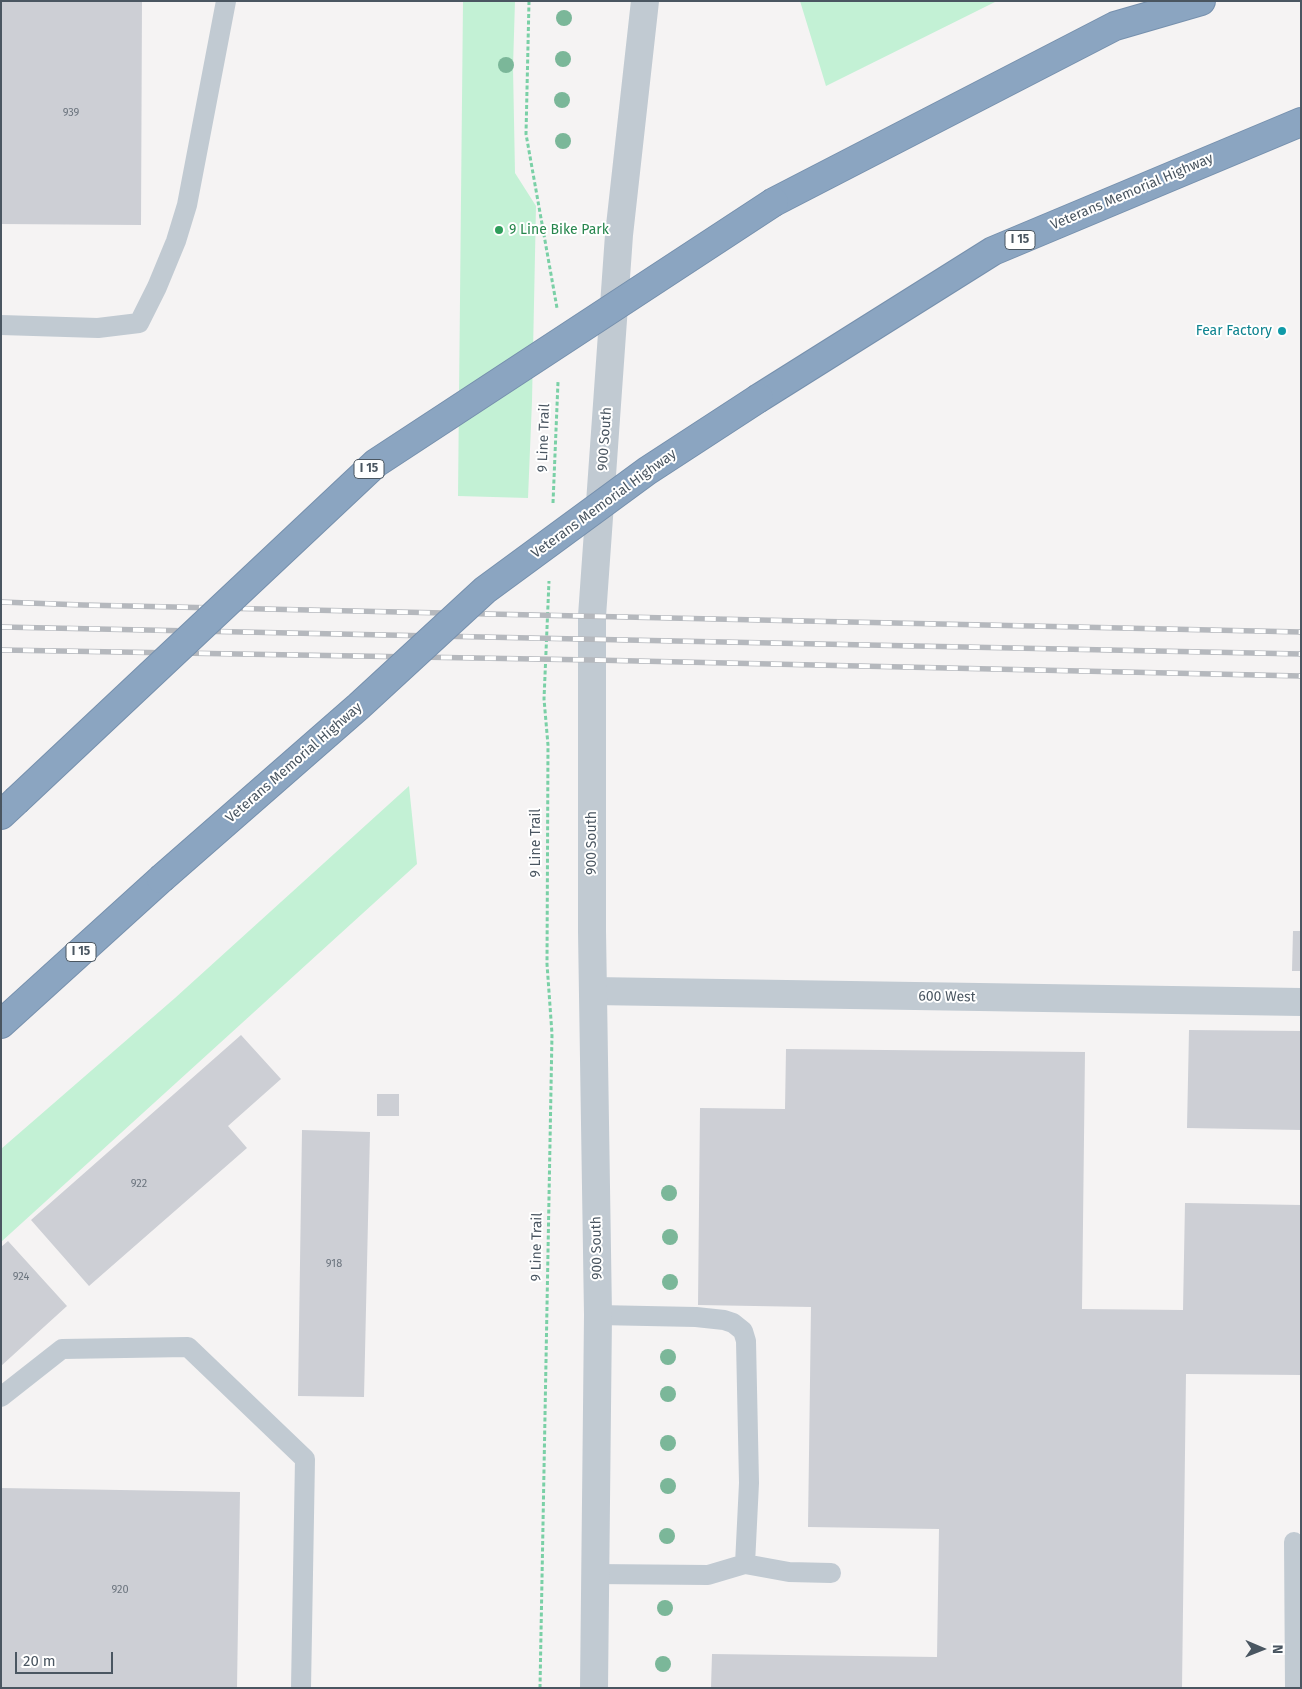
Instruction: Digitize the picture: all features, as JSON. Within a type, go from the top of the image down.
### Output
[{"type":"highway","name":"I 15","points":[[6,809],[376,463],[774,202],[1115,26],[1202,1]]},
{"type":"highway","name":"Veterans Memorial Highway","points":[[1,1024],[160,879],[359,706],[485,590],[647,471],[759,398],[993,251],[1301,122]]},
{"type":"street","name":"900 South","points":[[594,1688],[598,1315],[593,991],[592,616],[619,235],[645,1]]},
{"type":"street","name":"600 West","points":[[593,991],[1301,1002]]},
{"type":"lane","points":[[1,325],[98,328],[139,323],[157,287],[176,241],[187,205],[226,1]]},
{"type":"lane","points":[[598,1315],[696,1317],[724,1320],[733,1323],[743,1331],[746,1341],[748,1483],[745,1564]]},
{"type":"lane","points":[[1,1397],[62,1349],[188,1347],[305,1459],[301,1688]]},
{"type":"lane","points":[[1294,1542],[1295,1688]]},
{"type":"lane","points":[[595,1574],[708,1575],[745,1564],[789,1572],[830,1573]]},
{"type":"path","points":[[529,1],[526,134],[557,309]]},
{"type":"path","name":"9 Line Trail","points":[[552,508],[558,374]]},
{"type":"path","name":"9 Line Trail","points":[[540,1688],[552,1034],[547,964],[548,745],[544,699],[549,576]]},
{"type":"green space","name":"9 Line Bike Park","points":[[463,1],[515,1],[513,67],[515,173],[536,206],[528,498],[458,496]]},
{"type":"green space","points":[[800,1],[997,1],[826,86]]},
{"type":"green space","points":[[409,786],[417,864],[1,1242],[1,1149],[175,998]]},
{"type":"building","points":[[1,1],[142,1],[141,225],[1,224]]},
{"type":"building","points":[[1293,931],[1301,931],[1301,971],[1292,971]]},
{"type":"building","points":[[1189,1030],[1301,1031],[1301,1130],[1187,1128]]},
{"type":"building","points":[[241,1035],[281,1079],[228,1126],[247,1148],[89,1286],[31,1220]]},
{"type":"building","points":[[786,1049],[1085,1052],[1082,1309],[1183,1310],[1185,1203],[1301,1205],[1301,1375],[1186,1374],[1182,1688],[711,1688],[712,1654],[937,1657],[939,1529],[808,1527],[811,1307],[698,1305],[700,1108],[785,1109]]},
{"type":"building","points":[[377,1094],[399,1094],[399,1116],[377,1116]]},
{"type":"building","points":[[302,1130],[370,1132],[364,1397],[298,1396]]},
{"type":"building","points":[[8,1241],[67,1306],[1,1366],[1,1247]]},
{"type":"building","points":[[1,1488],[240,1492],[237,1688],[1,1688]]},
{"type":"railway","points":[[1,602],[1301,632]]},
{"type":"railway","points":[[1,627],[1301,654]]},
{"type":"railway","points":[[1,650],[593,660],[1301,676]]},
{"type":"place","name":"9 Line Bike Park","points":[[499,230]]},
{"type":"place","name":"Fear Factory","points":[[1282,331]]}]
